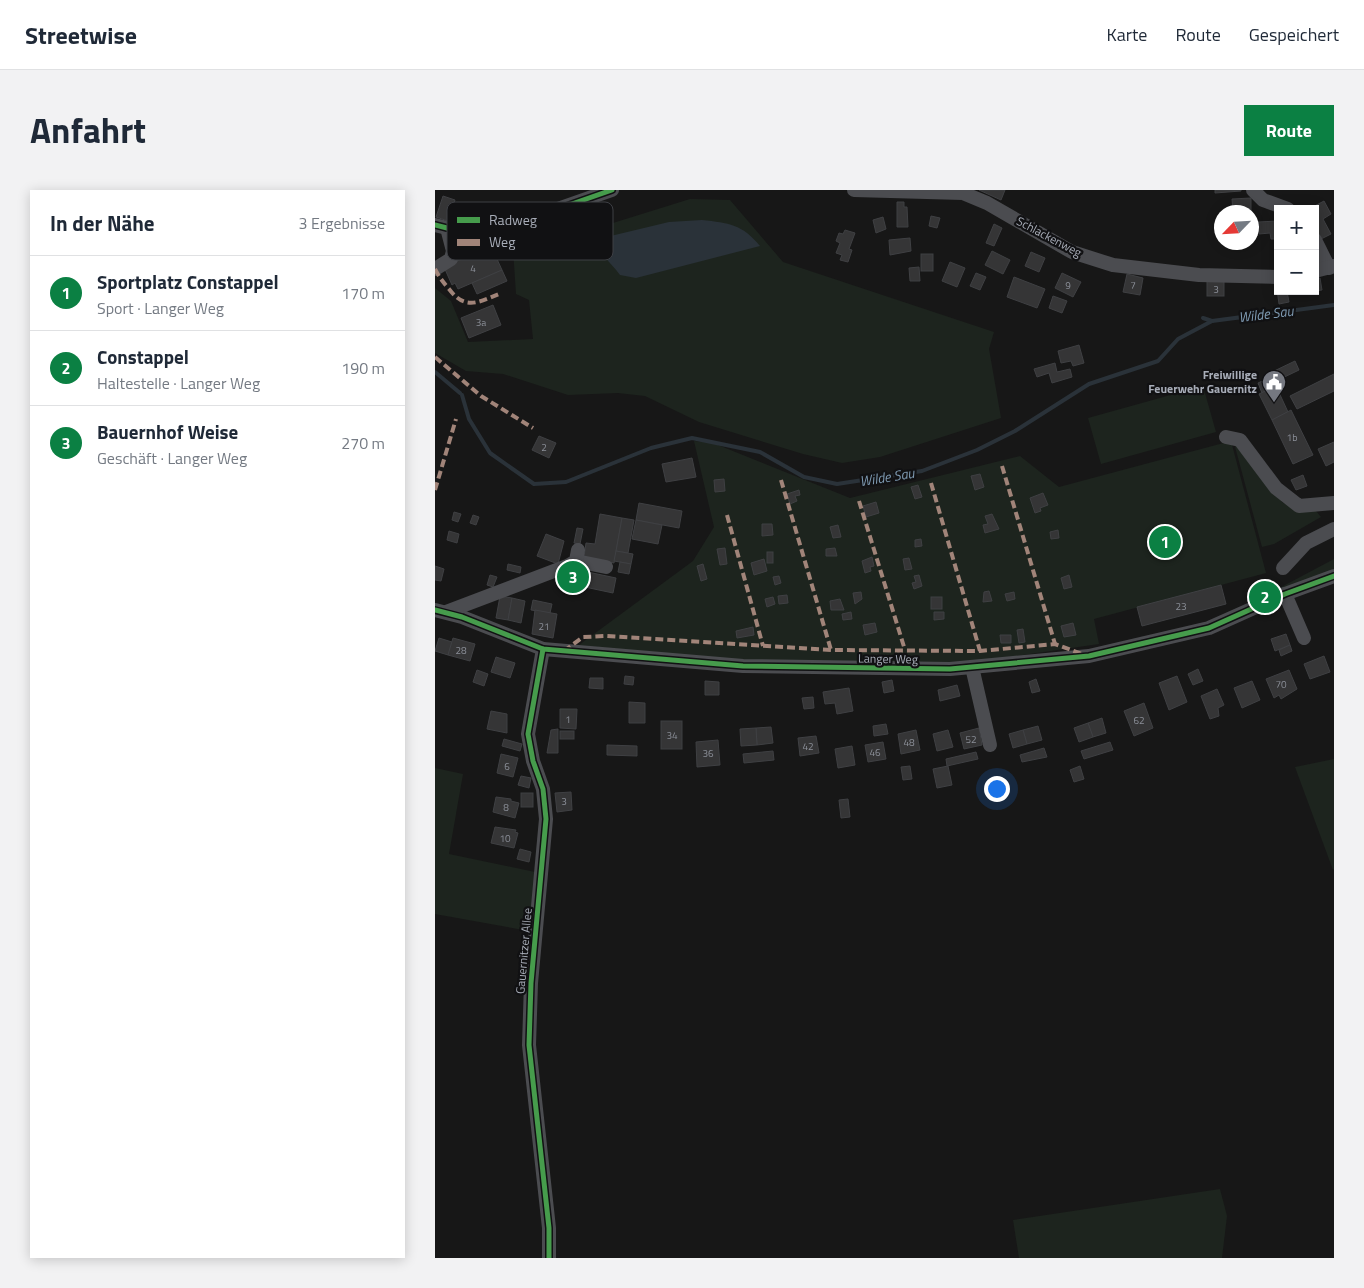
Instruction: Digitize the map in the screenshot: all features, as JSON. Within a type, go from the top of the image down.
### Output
[{"type":"street","points":[[578,202],[612,190]]},
{"type":"street","name":"Schlackenweg","points":[[854,190],[963,193],[987,204],[1072,252],[1113,266],[1199,275],[1274,277]]},
{"type":"street","points":[[1253,190],[1263,200],[1277,205]]},
{"type":"street","points":[[441,227],[447,239]]},
{"type":"street","points":[[1319,246],[1332,267],[1319,270]]},
{"type":"street","points":[[435,269],[449,260]]},
{"type":"street","points":[[1226,437],[1240,440],[1276,488],[1299,506],[1334,503]]},
{"type":"street","points":[[1283,568],[1306,543],[1334,529]]},
{"type":"street","points":[[440,611],[577,556],[606,568]]},
{"type":"street","name":"Langer Weg","points":[[440,611],[543,649],[743,666],[951,670],[1089,656],[1209,628],[1285,594],[1334,576]]},
{"type":"street","points":[[1285,594],[1304,638]]},
{"type":"street","name":"Gauernitzer Allee","points":[[543,649],[528,734],[533,762],[543,789],[546,819],[531,983],[529,1045],[549,1228],[549,1258]]},
{"type":"street","points":[[971,668],[991,746]]},
{"type":"shaded area","points":[[690,199],[730,200],[783,262],[994,332],[989,349],[1001,418],[880,457],[842,463],[803,454],[699,422],[645,396],[618,393],[568,395],[503,374],[466,371],[435,353],[435,288],[451,301],[468,342],[533,339],[529,300],[516,294],[514,260],[613,260],[613,223]]},
{"type":"shaded area","points":[[702,220],[720,222],[741,229],[760,246],[636,278],[620,275],[607,260],[613,260],[613,235],[669,222]]},
{"type":"shaded area","points":[[1203,386],[1216,432],[1101,464],[1088,418]]},
{"type":"shaded area","points":[[694,441],[713,443],[850,498],[1020,456],[1059,487],[1231,441],[1266,573],[1094,619],[1099,644],[955,665],[722,660],[579,645],[693,561],[714,527]]},
{"type":"shaded area","points":[[1234,443],[1282,502],[1298,511],[1316,511],[1321,517],[1274,544],[1262,547]]},
{"type":"shaded area","points":[[1334,559],[1334,571],[1273,594],[1272,592]]},
{"type":"shaded area","points":[[1334,759],[1334,869],[1333,870],[1295,767]]},
{"type":"shaded area","points":[[435,768],[463,774],[449,854],[535,872],[529,931],[435,914]]},
{"type":"shaded area","points":[[1220,1189],[1227,1216],[1222,1258],[1019,1258],[1013,1220]]},
{"type":"building","points":[[979,190],[1005,190],[1001,200]]},
{"type":"building","points":[[1215,190],[1241,190],[1241,191],[1215,193]]},
{"type":"building","points":[[443,196],[455,200],[454,202],[447,202],[447,221],[436,217]]},
{"type":"building","points":[[1251,198],[1251,205],[1232,205],[1232,199]]},
{"type":"building","points":[[1324,201],[1331,214],[1323,219],[1331,234],[1319,240],[1319,205],[1316,205]]},
{"type":"building","points":[[897,202],[904,202],[904,207],[907,207],[908,227],[897,227]]},
{"type":"building","points":[[931,216],[940,218],[937,228],[929,226]]},
{"type":"building","points":[[883,217],[886,229],[876,233],[873,220]]},
{"type":"building","points":[[1274,221],[1274,239],[1271,239],[1270,233],[1259,234],[1259,222]]},
{"type":"building","points":[[994,224],[1002,228],[994,246],[986,243]]},
{"type":"building","points":[[845,230],[855,233],[849,249],[852,250],[848,262],[840,260],[842,255],[836,253],[840,243],[836,241],[839,233],[843,234]]},
{"type":"building","points":[[910,238],[911,251],[890,255],[889,240]]},
{"type":"building","points":[[992,251],[1010,260],[1003,274],[985,265]]},
{"type":"building","points":[[1031,252],[1045,258],[1039,272],[1025,266]]},
{"type":"building","points":[[921,254],[933,254],[933,271],[921,271]]},
{"type":"building","points":[[460,260],[497,260],[502,270],[458,289],[455,283],[452,285],[444,267]]},
{"type":"building","points":[[950,262],[965,268],[957,287],[942,281]]},
{"type":"building","points":[[919,267],[920,281],[910,281],[909,268]]},
{"type":"building","points":[[502,270],[507,281],[477,294],[472,283]]},
{"type":"building","points":[[976,273],[986,277],[980,290],[970,286]]},
{"type":"building","points":[[1062,273],[1081,282],[1073,297],[1055,288]]},
{"type":"building","points":[[1127,274],[1143,278],[1140,295],[1123,292]]},
{"type":"building","points":[[1014,277],[1045,289],[1037,308],[1007,297]]},
{"type":"building","points":[[1319,278],[1322,290],[1319,290]]},
{"type":"building","points":[[1207,281],[1224,281],[1224,296],[1207,296]]},
{"type":"building","points":[[1278,295],[1288,295],[1289,302],[1279,304]]},
{"type":"building","points":[[1053,296],[1067,301],[1062,313],[1049,308]]},
{"type":"building","points":[[493,305],[501,325],[469,338],[461,318]]},
{"type":"building","points":[[1079,345],[1084,363],[1073,366],[1071,361],[1061,363],[1058,351]]},
{"type":"building","points":[[1295,361],[1299,370],[1274,382],[1270,373]]},
{"type":"building","points":[[1055,363],[1057,372],[1070,369],[1072,377],[1052,383],[1049,373],[1037,377],[1034,369]]},
{"type":"building","points":[[1334,374],[1334,391],[1297,409],[1290,396]]},
{"type":"building","points":[[1271,377],[1276,386],[1262,393],[1258,383]]},
{"type":"building","name":"Freiwillige Feuerwehr Gauernitz","points":[[1276,386],[1288,412],[1272,420],[1259,394]]},
{"type":"building","points":[[1291,410],[1313,455],[1293,464],[1272,420]]},
{"type":"building","points":[[539,436],[556,443],[549,458],[532,450]]},
{"type":"building","points":[[1334,442],[1334,462],[1326,466],[1318,449]]},
{"type":"building","points":[[692,458],[696,477],[666,482],[662,464]]},
{"type":"building","points":[[980,474],[984,487],[975,490],[971,476]]},
{"type":"building","points":[[1303,475],[1307,486],[1296,490],[1291,480]]},
{"type":"building","points":[[724,479],[725,491],[715,492],[714,480]]},
{"type":"building","points":[[918,485],[922,497],[915,499],[911,487]]},
{"type":"building","points":[[799,490],[800,495],[795,496],[797,501],[790,504],[787,494]]},
{"type":"building","points":[[1043,493],[1048,505],[1040,508],[1041,511],[1035,513],[1030,498]]},
{"type":"building","points":[[876,502],[879,513],[866,517],[863,506]]},
{"type":"building","points":[[639,503],[682,511],[679,528],[636,520]]},
{"type":"building","points":[[454,512],[461,514],[458,522],[452,520]]},
{"type":"building","points":[[600,514],[622,518],[614,563],[584,557],[586,543],[595,544]]},
{"type":"building","points":[[992,514],[999,529],[985,533],[983,525],[988,524],[985,516]]},
{"type":"building","points":[[473,515],[479,517],[476,525],[470,523]]},
{"type":"building","points":[[622,518],[634,520],[628,553],[616,551]]},
{"type":"building","points":[[636,520],[662,525],[658,544],[632,539]]},
{"type":"building","points":[[762,524],[772,524],[773,535],[762,536]]},
{"type":"building","points":[[838,525],[841,537],[833,538],[830,527]]},
{"type":"building","points":[[577,528],[583,529],[580,544],[574,543]]},
{"type":"building","points":[[1058,530],[1059,538],[1051,539],[1050,532]]},
{"type":"building","points":[[449,531],[459,534],[457,543],[447,540]]},
{"type":"building","points":[[546,534],[564,541],[558,564],[537,556]]},
{"type":"building","points":[[921,539],[922,546],[915,547],[915,540]]},
{"type":"building","points":[[725,548],[727,564],[720,565],[717,549]]},
{"type":"building","points":[[835,548],[837,556],[826,556],[826,549]]},
{"type":"building","points":[[616,551],[633,554],[631,564],[614,561]]},
{"type":"building","points":[[767,552],[773,552],[773,563],[767,563]]},
{"type":"building","points":[[872,557],[874,566],[870,567],[871,571],[865,573],[862,561]]},
{"type":"building","points":[[909,558],[912,569],[905,570],[903,559]]},
{"type":"building","points":[[764,559],[767,571],[754,575],[751,563]]},
{"type":"building","points":[[620,562],[631,564],[629,574],[618,572]]},
{"type":"building","points":[[508,564],[521,567],[520,573],[507,570]]},
{"type":"building","points":[[703,564],[707,579],[701,581],[697,566]]},
{"type":"building","points":[[435,566],[444,569],[441,581],[435,580]]},
{"type":"building","points":[[571,569],[583,572],[580,586],[568,583]]},
{"type":"building","points":[[583,571],[616,578],[613,593],[580,586]]},
{"type":"building","points":[[490,575],[497,577],[493,587],[487,585]]},
{"type":"building","points":[[919,575],[922,586],[914,589],[912,583],[916,582],[914,576]]},
{"type":"building","points":[[1069,575],[1072,587],[1064,589],[1061,578]]},
{"type":"building","points":[[779,576],[781,583],[775,585],[773,577]]},
{"type":"building","points":[[1221,585],[1226,604],[1142,626],[1137,607]]},
{"type":"building","points":[[989,591],[992,601],[983,602],[984,592]]},
{"type":"building","points":[[861,592],[862,599],[855,604],[853,593]]},
{"type":"building","points":[[1014,592],[1015,599],[1007,601],[1005,594]]},
{"type":"building","points":[[787,595],[788,603],[779,604],[778,596]]},
{"type":"building","points":[[500,596],[512,598],[508,620],[496,618]]},
{"type":"building","points":[[773,597],[775,604],[767,607],[765,599]]},
{"type":"building","points":[[931,597],[942,597],[942,609],[931,609]]},
{"type":"building","points":[[512,598],[525,601],[521,623],[508,620]]},
{"type":"building","points":[[840,599],[844,610],[831,610],[830,601]]},
{"type":"building","points":[[533,600],[552,604],[550,613],[531,610]]},
{"type":"building","points":[[535,610],[557,614],[553,638],[532,634]]},
{"type":"building","points":[[851,612],[852,619],[843,620],[842,614]]},
{"type":"building","points":[[934,612],[944,612],[944,619],[934,620]]},
{"type":"building","points":[[875,623],[877,632],[865,635],[863,625]]},
{"type":"building","points":[[1073,623],[1076,635],[1064,637],[1061,626]]},
{"type":"building","points":[[753,627],[754,635],[737,638],[736,631]]},
{"type":"building","points":[[1023,629],[1025,642],[1019,643],[1017,630]]},
{"type":"building","points":[[1286,634],[1290,645],[1275,651],[1271,639]]},
{"type":"building","points":[[1000,635],[1011,635],[1011,643],[1001,643]]},
{"type":"building","points":[[439,638],[452,642],[448,655],[435,651]]},
{"type":"building","points":[[453,638],[475,644],[470,661],[448,655]]},
{"type":"building","points":[[1290,645],[1292,651],[1281,656],[1279,650]]},
{"type":"building","points":[[1324,656],[1330,672],[1310,679],[1304,664]]},
{"type":"building","points":[[496,657],[515,663],[510,678],[491,672]]},
{"type":"building","points":[[1198,669],[1203,681],[1193,685],[1188,674]]},
{"type":"building","points":[[477,670],[488,674],[484,686],[473,682]]},
{"type":"building","points":[[1289,670],[1297,689],[1281,699],[1279,695],[1274,698],[1266,679]]},
{"type":"building","points":[[625,676],[634,677],[633,685],[624,684]]},
{"type":"building","points":[[1177,676],[1187,702],[1169,710],[1159,683]]},
{"type":"building","points":[[590,678],[603,678],[603,689],[589,688]]},
{"type":"building","points":[[1036,679],[1040,691],[1032,693],[1029,682]]},
{"type":"building","points":[[892,680],[894,691],[884,693],[882,682]]},
{"type":"building","points":[[705,681],[719,682],[719,695],[705,695]]},
{"type":"building","points":[[1252,681],[1260,700],[1242,708],[1234,688]]},
{"type":"building","points":[[957,685],[960,696],[940,701],[938,690]]},
{"type":"building","points":[[849,688],[853,711],[837,714],[835,703],[825,704],[823,692]]},
{"type":"building","points":[[1217,689],[1224,705],[1218,708],[1219,716],[1210,719],[1201,696]]},
{"type":"building","points":[[813,697],[814,708],[804,709],[802,698]]},
{"type":"building","points":[[629,702],[645,703],[645,723],[629,723]]},
{"type":"building","points":[[1144,703],[1153,728],[1134,736],[1124,711]]},
{"type":"building","points":[[560,709],[577,709],[576,729],[560,728]]},
{"type":"building","points":[[491,711],[507,714],[507,733],[487,729]]},
{"type":"building","points":[[1102,718],[1106,733],[1093,737],[1088,723]]},
{"type":"building","points":[[661,721],[682,721],[682,749],[661,749]]},
{"type":"building","points":[[1088,723],[1093,737],[1079,742],[1074,728]]},
{"type":"building","points":[[886,724],[888,734],[874,736],[873,726]]},
{"type":"building","points":[[1038,726],[1042,740],[1027,744],[1023,730]]},
{"type":"building","points":[[771,727],[773,743],[757,745],[756,728]]},
{"type":"building","points":[[756,728],[757,745],[741,746],[740,729]]},
{"type":"building","points":[[979,728],[982,745],[964,749],[960,733]]},
{"type":"building","points":[[558,729],[558,753],[547,753],[551,730]]},
{"type":"building","points":[[916,730],[920,750],[901,754],[898,734]]},
{"type":"building","points":[[948,730],[953,747],[937,751],[933,734]]},
{"type":"building","points":[[1023,730],[1027,744],[1013,748],[1009,734]]},
{"type":"building","points":[[560,731],[574,731],[574,739],[560,739]]},
{"type":"building","points":[[816,736],[819,753],[800,756],[798,738]]},
{"type":"building","points":[[504,739],[522,744],[520,751],[502,746]]},
{"type":"building","points":[[718,740],[720,765],[697,767],[696,742]]},
{"type":"building","points":[[883,742],[886,759],[868,762],[865,745]]},
{"type":"building","points":[[1110,742],[1113,750],[1084,759],[1081,751]]},
{"type":"building","points":[[607,745],[637,746],[637,756],[607,755]]},
{"type":"building","points":[[852,746],[855,765],[838,768],[835,749]]},
{"type":"building","points":[[1044,748],[1047,757],[1022,762],[1020,755]]},
{"type":"building","points":[[773,751],[774,760],[744,763],[743,754]]},
{"type":"building","points":[[976,752],[978,759],[947,766],[946,759]]},
{"type":"building","points":[[501,754],[518,758],[513,777],[497,773]]},
{"type":"building","points":[[910,766],[912,779],[903,780],[901,767]]},
{"type":"building","points":[[948,766],[952,785],[937,788],[933,769]]},
{"type":"building","points":[[1080,766],[1084,779],[1074,782],[1070,770]]},
{"type":"building","points":[[521,776],[531,778],[529,788],[518,785]]},
{"type":"building","points":[[571,792],[572,810],[557,812],[555,793]]},
{"type":"building","points":[[521,793],[533,793],[533,807],[521,807]]},
{"type":"building","points":[[496,797],[511,799],[511,801],[519,803],[515,818],[493,812]]},
{"type":"building","points":[[848,799],[850,817],[841,818],[839,800]]},
{"type":"building","points":[[495,827],[516,830],[515,832],[518,833],[514,848],[491,843]]},
{"type":"building","points":[[520,849],[531,852],[529,862],[517,859]]},
{"type":"waterway","name":"Wilde Sau","points":[[462,395],[469,419],[490,453],[534,484],[566,482],[651,448],[692,438],[760,452],[804,477],[837,484],[922,471],[977,450],[1015,431],[1089,384],[1158,361],[1178,339],[1212,321],[1334,305]]},
{"type":"waterway","name":"Wilde Sau","points":[[1203,318],[1212,321]]},
{"type":"waterway","name":"Wilde Sau","points":[[435,372],[460,393]]},
{"type":"marked path","points":[[435,269],[441,279],[460,300],[472,303],[499,294]]},
{"type":"marked path","points":[[435,357],[481,396],[533,428]]},
{"type":"marked path","points":[[435,490],[456,419]]},
{"type":"marked path","points":[[1002,466],[1055,644]]},
{"type":"marked path","points":[[781,480],[831,650]]},
{"type":"marked path","points":[[931,483],[980,651]]},
{"type":"marked path","points":[[859,501],[905,650]]},
{"type":"marked path","points":[[727,515],[763,646]]},
{"type":"marked path","points":[[564,651],[583,637],[606,636],[831,650],[980,651],[1055,644],[1082,654]]},
{"type":"cycle path","points":[[578,202],[612,190]]},
{"type":"cycle path","points":[[435,225],[447,228]]},
{"type":"cycle path","points":[[435,610],[462,617],[543,649],[743,666],[950,669],[1089,656],[1209,628],[1285,594],[1334,576]]},
{"type":"cycle path","points":[[543,649],[528,734],[533,761],[543,789],[546,819],[531,983],[529,1045],[549,1228],[549,1258]]},
{"type":"place","name":"Freiwillige Feuerwehr Gauernitz","points":[[1274,403]]},
{"type":"place","name":"Sportplatz Constappel","points":[[1165,542]]},
{"type":"place","name":"Bauernhof Weise","points":[[573,577]]},
{"type":"place","name":"Constappel","points":[[1265,597]]}]
